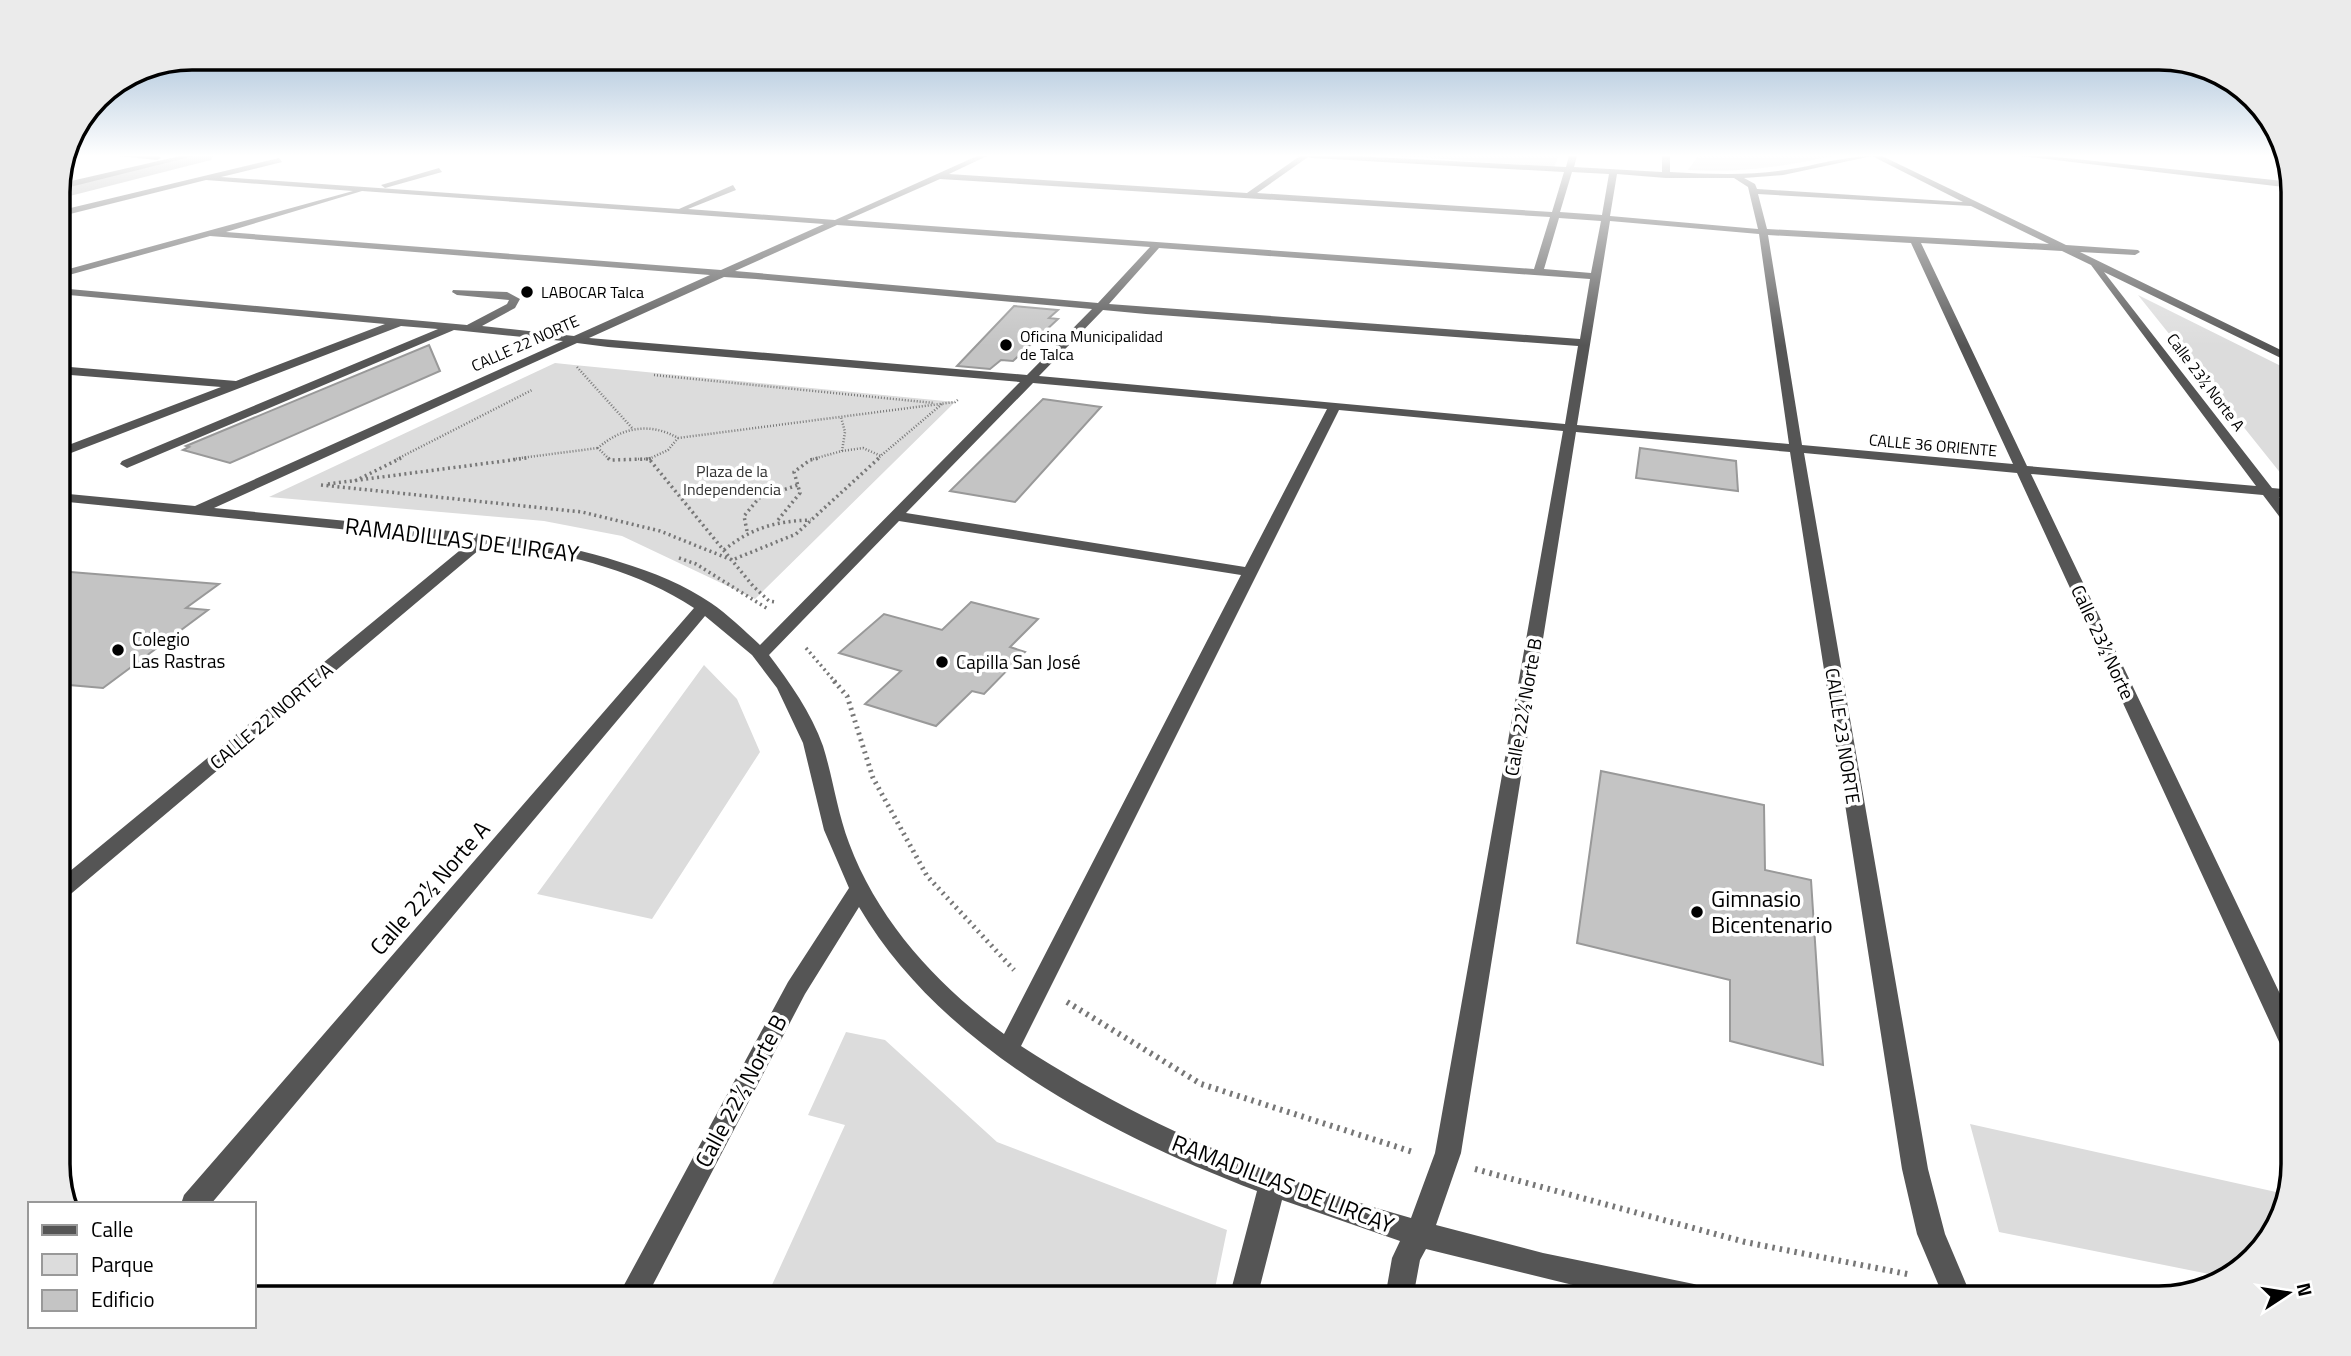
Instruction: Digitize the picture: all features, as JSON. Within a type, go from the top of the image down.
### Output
[{"type":"street","points":[[70,272],[260,219]]},
{"type":"street","points":[[796,219],[1596,275]]},
{"type":"street","name":"CALLE 22 NORTE","points":[[197,510],[842,219]]},
{"type":"street","points":[[1538,271],[1555,219]]},
{"type":"street","name":"Calle 22½ Norte B","points":[[1418,1236],[1445,1161],[1606,219]]},
{"type":"street","points":[[1609,219],[1764,232],[2135,252]]},
{"type":"street","name":"CALLE 23 NORTE","points":[[1759,219],[1764,232],[1796,450],[1915,1169],[1931,1234],[1952,1286]]},
{"type":"street","points":[[2005,219],[2281,354]]},
{"type":"street","points":[[209,233],[1584,343]]},
{"type":"street","name":"Calle 23½ Norte","points":[[1914,239],[2281,1020]]},
{"type":"street","points":[[760,654],[1101,306],[1157,245]]},
{"type":"street","name":"Calle 23½ Norte A","points":[[2092,261],[2281,509]]},
{"type":"street","name":"CALLE 36 ORIENTE","points":[[70,292],[977,377],[2281,493]]},
{"type":"street","points":[[457,292],[507,295],[515,299],[511,306],[470,328]]},
{"type":"street","points":[[70,449],[401,322]]},
{"type":"street","points":[[127,464],[453,327]]},
{"type":"street","points":[[70,371],[239,384]]},
{"type":"street","points":[[1007,1051],[1334,407]]},
{"type":"street","name":"RAMADILLAS DE LIRCAY","points":[[70,498],[483,538],[547,547],[594,558],[655,580],[705,606],[760,654],[795,703],[808,732],[839,843],[860,888],[885,929],[918,970],[958,1011],[1007,1051],[1131,1122],[1215,1163],[1272,1185],[1418,1236],[1559,1272],[1632,1286]]},
{"type":"street","points":[[896,516],[1250,572]]},
{"type":"street","name":"CALLE 22 NORTE A","points":[[70,882],[483,538]]},
{"type":"street","name":"Calle 22½ Norte A","points":[[196,1202],[705,606]]},
{"type":"street","name":"Calle 22½ Norte B","points":[[637,1286],[796,988],[860,888]]},
{"type":"street","points":[[1246,1286],[1272,1185]]},
{"type":"street","points":[[1401,1286],[1406,1258],[1418,1236]]},
{"type":"path","points":[[576,367],[581,362]]},
{"type":"path","points":[[576,367],[590,369]]},
{"type":"path","points":[[576,367],[632,428]]},
{"type":"path","points":[[644,374],[942,404]]},
{"type":"path","points":[[598,448],[610,460],[649,459],[668,450],[678,438],[956,402],[977,377]]},
{"type":"path","points":[[355,481],[539,386]]},
{"type":"path","points":[[321,485],[582,512],[660,531],[732,560],[796,534],[942,404]]},
{"type":"path","points":[[841,417],[845,432],[842,451]]},
{"type":"path","points":[[309,486],[598,448],[608,438],[632,428],[666,429],[678,438]]},
{"type":"path","points":[[778,520],[800,493],[794,472],[810,460],[857,447],[871,448],[881,456]]},
{"type":"path","points":[[649,459],[769,601],[805,608]]},
{"type":"path","points":[[747,531],[744,516],[759,498],[797,485]]},
{"type":"path","points":[[724,550],[747,531],[778,520],[812,520]]},
{"type":"path","points":[[672,556],[696,564],[776,614],[847,696],[873,778],[927,876],[1009,968],[1201,1084],[1369,1140],[1445,1161],[1745,1242],[1937,1286]]},
{"type":"green space","points":[[2138,295],[2281,366],[2281,474]]},
{"type":"green space","name":"Plaza de la Independencia","points":[[555,363],[955,402],[755,599],[622,536],[544,521],[269,497]]},
{"type":"green space","points":[[704,665],[737,699],[760,752],[652,919],[537,894]]},
{"type":"green space","points":[[846,1032],[885,1040],[997,1142],[1227,1230],[1215,1286],[771,1286],[845,1125],[808,1115]]},
{"type":"green space","points":[[1970,1124],[2278,1192],[2272,1211],[2256,1238],[2233,1261],[2211,1274],[1999,1232]]},
{"type":"building","points":[[1014,306],[1058,310],[1049,318],[1058,319],[1013,361],[1001,360],[990,369],[957,366]]},
{"type":"building","points":[[429,345],[440,371],[230,463],[183,450],[189,447],[186,446]]},
{"type":"building","points":[[1043,399],[1101,407],[1015,502],[950,491]]},
{"type":"building","points":[[1640,448],[1736,461],[1738,491],[1636,478]]},
{"type":"building","points":[[70,572],[219,584],[186,608],[208,610],[103,688],[70,685]]},
{"type":"building","name":"Capilla San José","points":[[971,602],[1038,619],[1010,647],[1025,652],[984,694],[972,691],[936,726],[865,704],[901,671],[839,653],[884,614],[942,630]]},
{"type":"building","name":"Gimnasio Bicentenario","points":[[1601,771],[1764,805],[1765,870],[1811,880],[1823,1065],[1730,1041],[1730,980],[1577,943]]},
{"type":"place","name":"LABOCAR Talca","points":[[527,292]]},
{"type":"place","name":"Oficina Municipalidad de Talca","points":[[1006,345]]},
{"type":"place","name":"Colegio Las Rastras","points":[[118,650]]},
{"type":"place","name":"Capilla San José","points":[[942,662]]},
{"type":"place","name":"Gimnasio Bicentenario","points":[[1697,912]]}]
